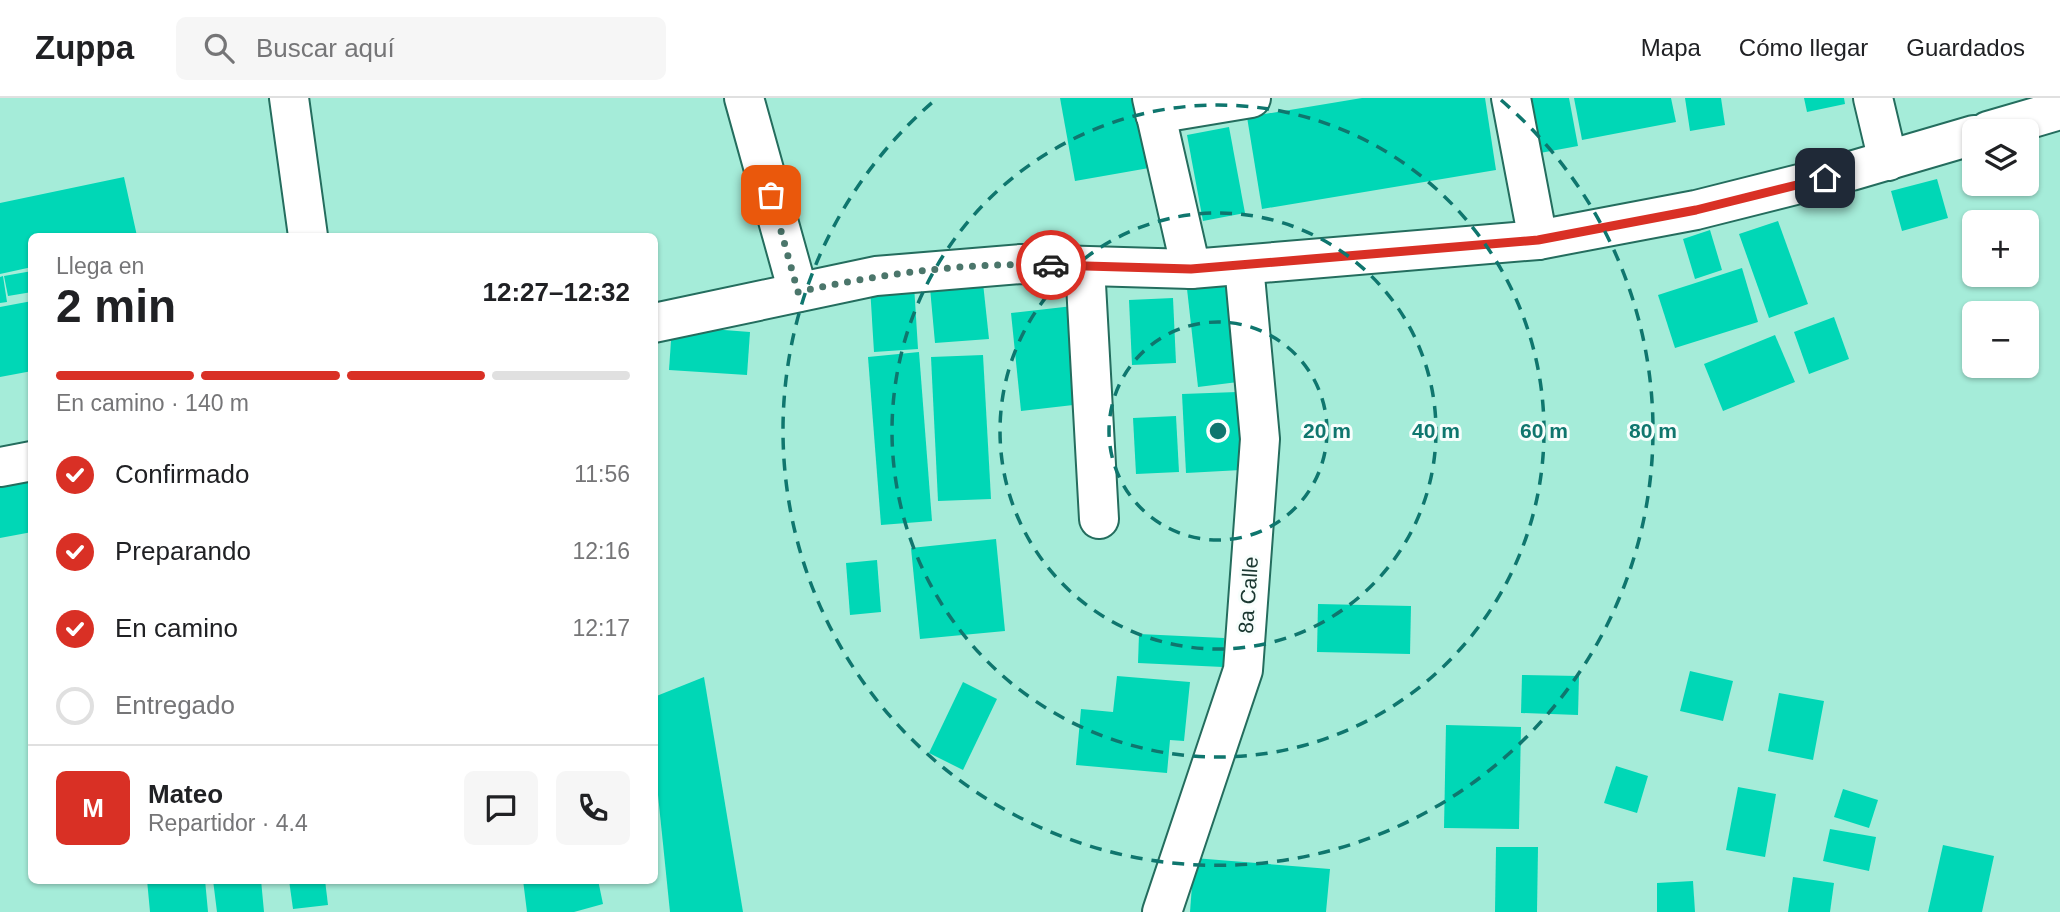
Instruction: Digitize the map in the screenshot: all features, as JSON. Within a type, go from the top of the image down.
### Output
[{"type":"street","points":[[289,98],[308,233]]},
{"type":"street","points":[[744,98],[798,292]]},
{"type":"street","points":[[1191,269],[1154,106],[1251,98]]},
{"type":"street","points":[[1511,98],[1538,240]]},
{"type":"street","points":[[1873,98],[1888,160]]},
{"type":"street","points":[[2029,119],[2060,110]]},
{"type":"street","points":[[658,322],[876,276],[1020,264],[1191,269],[1538,240],[1696,210],[1962,138]]},
{"type":"street","name":"8a Calle","points":[[1162,912],[1242,670],[1260,439],[1244,265]]},
{"type":"street","points":[[1085,266],[1099,519]]},
{"type":"street","points":[[0,467],[28,462]]},
{"type":"building","points":[[1060,98],[1137,98],[1149,168],[1075,181]]},
{"type":"building","points":[[1362,98],[1485,98],[1496,170],[1262,209],[1247,117]]},
{"type":"building","points":[[1529,98],[1569,98],[1578,146],[1540,153]]},
{"type":"building","points":[[1574,98],[1671,98],[1676,122],[1582,140]]},
{"type":"building","points":[[1685,98],[1721,98],[1725,125],[1690,131]]},
{"type":"building","points":[[1804,98],[1844,98],[1845,104],[1807,112]]},
{"type":"building","points":[[1229,127],[1245,213],[1203,221],[1187,135]]},
{"type":"building","points":[[124,177],[136,233],[28,233],[28,268],[0,274],[0,203]]},
{"type":"building","points":[[1937,179],[1948,218],[1902,231],[1891,191]]},
{"type":"building","points":[[1778,221],[1808,304],[1769,318],[1739,234]]},
{"type":"building","points":[[1710,230],[1722,270],[1695,279],[1683,239]]},
{"type":"building","points":[[1742,268],[1758,322],[1675,348],[1658,295]]},
{"type":"building","points":[[28,272],[28,293],[8,296],[4,276]]},
{"type":"building","points":[[3,276],[7,302],[0,303],[0,277]]},
{"type":"building","points":[[983,283],[989,339],[935,343],[930,288]]},
{"type":"building","points":[[1228,284],[1238,382],[1198,387],[1187,289]]},
{"type":"building","points":[[914,285],[918,349],[874,352],[870,287]]},
{"type":"building","points":[[1173,298],[1176,363],[1132,365],[1129,300]]},
{"type":"building","points":[[28,302],[28,372],[0,377],[0,307]]},
{"type":"building","points":[[1073,306],[1082,404],[1021,411],[1011,313]]},
{"type":"building","points":[[1834,317],[1849,359],[1809,374],[1794,332]]},
{"type":"building","points":[[672,326],[750,332],[747,375],[669,370]]},
{"type":"building","points":[[1775,335],[1795,382],[1723,411],[1704,364]]},
{"type":"building","points":[[919,352],[932,521],[881,525],[868,357]]},
{"type":"building","points":[[983,355],[991,499],[938,501],[931,357]]},
{"type":"building","points":[[1237,392],[1241,470],[1186,473],[1182,394]]},
{"type":"building","points":[[1176,416],[1179,472],[1136,474],[1133,418]]},
{"type":"building","points":[[28,476],[28,533],[0,538],[0,481]]},
{"type":"building","points":[[996,539],[1005,631],[920,639],[911,548]]},
{"type":"building","points":[[877,560],[881,612],[850,615],[846,563]]},
{"type":"building","points":[[1318,604],[1411,606],[1410,654],[1317,652]]},
{"type":"building","points":[[1139,634],[1224,638],[1223,667],[1138,663]]},
{"type":"building","points":[[1690,671],[1733,681],[1723,721],[1680,711]]},
{"type":"building","points":[[1522,675],[1579,676],[1578,715],[1521,713]]},
{"type":"building","points":[[1117,676],[1190,682],[1184,741],[1170,740],[1167,773],[1076,765],[1081,709],[1113,712]]},
{"type":"building","points":[[704,677],[743,912],[670,912],[658,795],[658,695]]},
{"type":"building","points":[[963,682],[997,699],[963,770],[929,753]]},
{"type":"building","points":[[1779,693],[1824,701],[1813,760],[1768,751]]},
{"type":"building","points":[[1446,725],[1521,727],[1519,829],[1444,828]]},
{"type":"building","points":[[1616,766],[1648,776],[1637,813],[1604,803]]},
{"type":"building","points":[[1738,787],[1776,794],[1765,857],[1726,850]]},
{"type":"building","points":[[1843,789],[1878,800],[1869,828],[1834,817]]},
{"type":"building","points":[[1830,829],[1876,837],[1869,871],[1823,861]]},
{"type":"building","points":[[1943,845],[1994,856],[1982,912],[1928,912]]},
{"type":"building","points":[[1496,847],[1538,847],[1537,912],[1495,912]]},
{"type":"building","points":[[1194,858],[1330,869],[1326,912],[1190,912]]},
{"type":"building","points":[[1793,877],[1834,883],[1830,912],[1788,912]]},
{"type":"building","points":[[1693,881],[1695,912],[1657,912],[1657,883]]},
{"type":"building","points":[[147,884],[205,884],[208,912],[150,912]]},
{"type":"building","points":[[214,884],[261,884],[264,912],[217,912]]},
{"type":"building","points":[[290,884],[325,884],[328,905],[293,909]]},
{"type":"building","points":[[524,884],[599,884],[603,904],[574,912],[527,912]]},
{"type":"way so far","points":[[771,195],[798,292],[876,276],[1020,264],[1051,265]]},
{"type":"route","points":[[1051,265],[1191,269],[1538,240],[1696,210],[1825,178]]}]
